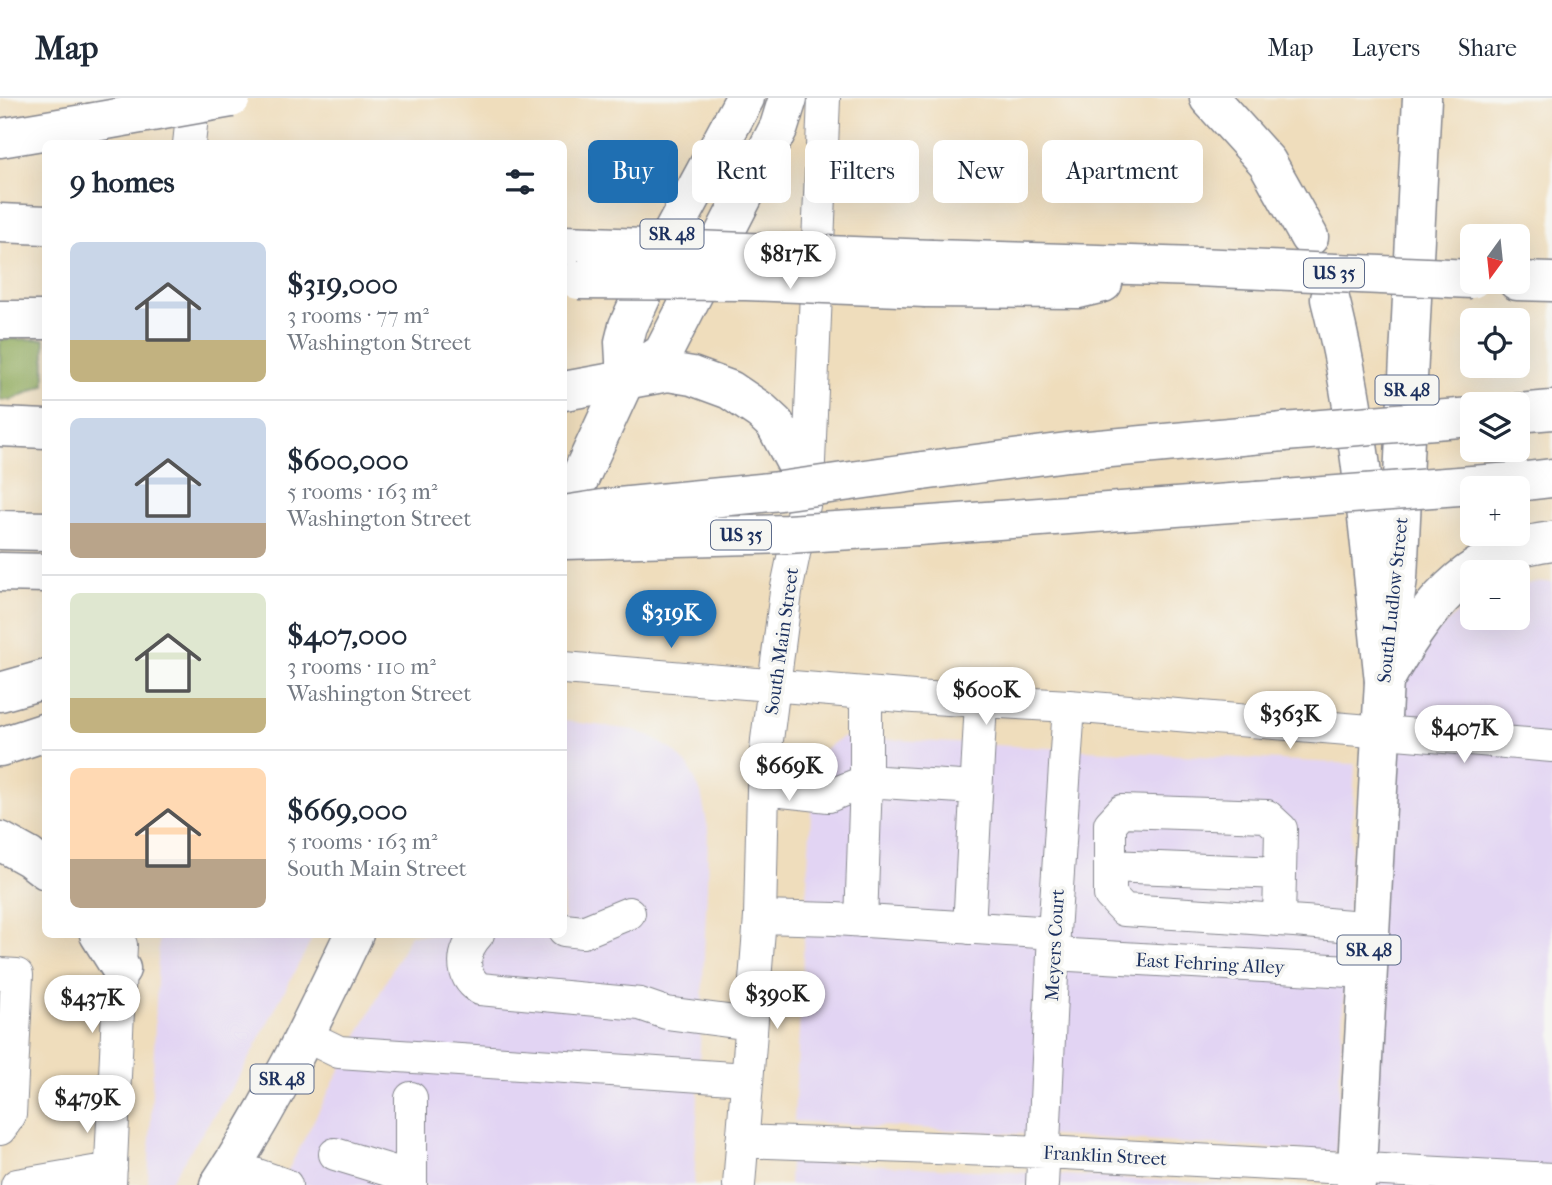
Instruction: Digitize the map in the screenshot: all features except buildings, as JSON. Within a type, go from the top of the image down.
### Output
[{"type":"main road","points":[[0,138],[231,98]]},
{"type":"main road","name":"SR 48","points":[[567,506],[626,378],[624,342],[628,326],[662,252],[745,98]]},
{"type":"main road","points":[[626,378],[663,354],[779,127],[788,98]]},
{"type":"main road","points":[[1209,98],[1267,162],[1309,237]]},
{"type":"main road","name":"South Ludlow Street","points":[[1356,1177],[1384,681],[1398,578],[1422,98]]},
{"type":"main road","points":[[0,223],[42,225]]},
{"type":"main road","name":"US 35","points":[[574,263],[929,273],[1187,267],[1460,278]]},
{"type":"main road","points":[[1330,299],[1343,354],[1360,451],[1384,681]]},
{"type":"main road","points":[[0,320],[42,320]]},
{"type":"main road","points":[[567,390],[626,378],[674,372],[730,390],[775,424],[808,486]]},
{"type":"main road","points":[[1530,412],[1552,410]]},
{"type":"main road","points":[[567,513],[780,491],[1079,450],[1460,417]]},
{"type":"main road","points":[[2,427],[42,419]]},
{"type":"main road","points":[[2,427],[42,429]]},
{"type":"main road","name":"US 35","points":[[567,540],[787,534],[918,526],[1539,480]]},
{"type":"main road","points":[[0,530],[42,531]]},
{"type":"main road","points":[[1384,681],[1403,646],[1435,603],[1464,574],[1502,555],[1552,541]]},
{"type":"main road","points":[[0,691],[42,680]]},
{"type":"main road","points":[[0,747],[42,734]]},
{"type":"main road","points":[[0,841],[42,867]]},
{"type":"main road","points":[[104,938],[121,952]]},
{"type":"main road","name":"SR 48","points":[[225,1176],[260,1120],[352,938]]},
{"type":"street","points":[[189,140],[194,98]]},
{"type":"street","name":"South Main Street","points":[[739,1185],[760,918],[763,789],[786,592],[808,486],[824,98]]},
{"type":"street","points":[[567,668],[1552,746]]},
{"type":"street","points":[[861,921],[866,693]]},
{"type":"street","points":[[969,928],[981,701]]},
{"type":"street","name":"Meyers Court","points":[[1042,1185],[1069,706]]},
{"type":"street","points":[[763,789],[829,796],[866,781],[976,788]]},
{"type":"street","points":[[1279,920],[1281,829],[1267,816],[1122,811],[1110,824],[1110,895],[1125,910],[1370,928]]},
{"type":"street","points":[[1110,866],[1280,873]]},
{"type":"street","points":[[567,930],[583,932],[629,914]]},
{"type":"street","name":"East Fehring Alley","points":[[760,918],[969,928],[1054,944],[1367,972]]},
{"type":"street","points":[[475,938],[465,956],[465,967],[472,983],[480,989],[640,1004],[666,1013],[751,1024]]},
{"type":"street","points":[[17,1185],[111,1177],[121,952]]},
{"type":"street","points":[[0,974],[17,975],[10,1115],[0,1129]]},
{"type":"street","points":[[304,1035],[339,1052],[747,1079]]},
{"type":"street","points":[[335,1154],[411,1181],[411,1098]]},
{"type":"street","name":"Franklin Street","points":[[742,1141],[1045,1152],[1356,1177],[1552,1179]]},
{"type":"street","points":[[225,1176],[286,1185]]},
{"type":"shaded area","points":[[1552,582],[1552,1185],[1356,1185],[1384,681],[1460,611],[1460,630],[1530,630],[1530,583]]},
{"type":"shaded area","points":[[567,721],[634,730],[674,751],[689,767],[701,793],[708,828],[694,1185],[277,1185],[287,1172],[408,938],[567,938]]},
{"type":"shaded area","points":[[842,737],[1355,764],[1336,1152],[794,1121],[813,777],[821,752]]},
{"type":"shaded area","points":[[159,938],[312,938],[242,1072],[168,1185],[148,1185]]},
{"type":"shaded area","points":[[790,1160],[1246,1185],[789,1185]]},
{"type":"green space","points":[[0,339],[42,339],[42,386],[11,400],[0,400]]}]
